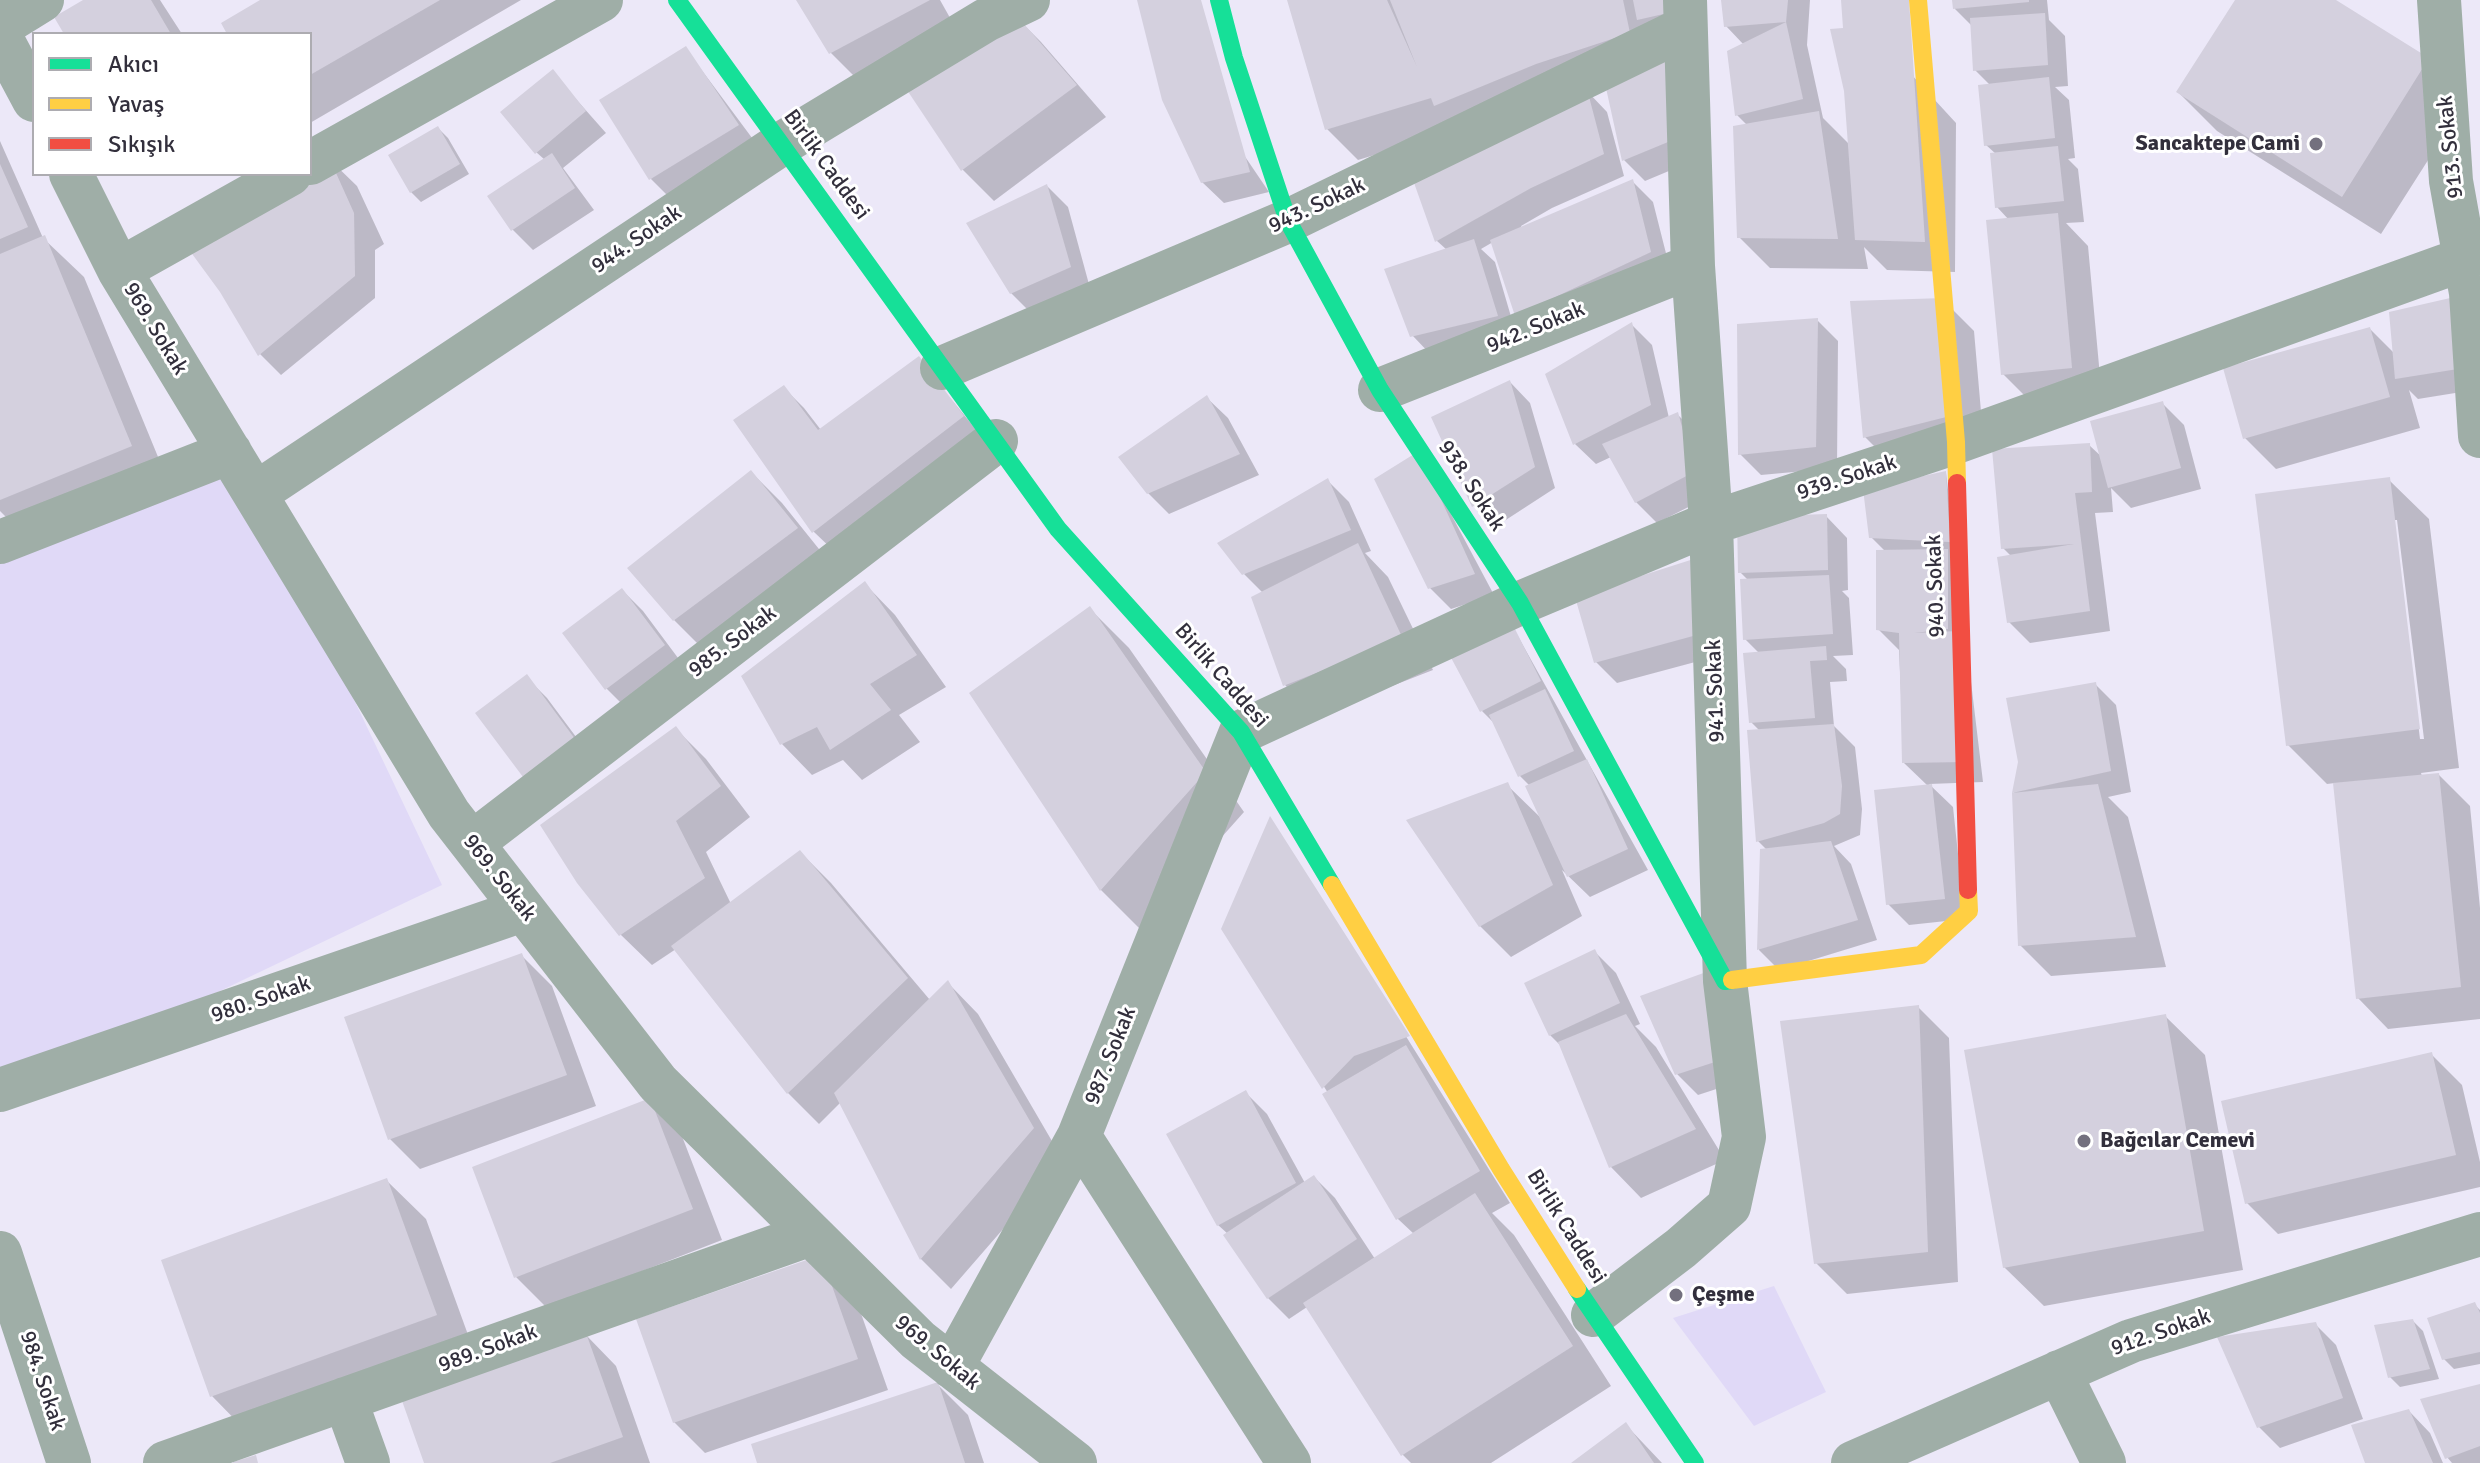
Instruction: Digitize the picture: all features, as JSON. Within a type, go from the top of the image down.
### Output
[{"type":"street","points":[[0,26],[42,0]]},
{"type":"street","points":[[312,162],[601,0]]},
{"type":"street","name":"Birlik Caddesi","points":[[677,0],[1058,529],[1241,732],[1493,1155],[1593,1315],[1695,1463]]},
{"type":"street","name":"944. Sokak","points":[[255,494],[979,10],[1028,0]]},
{"type":"street","name":"938. Sokak","points":[[1219,0],[1234,58],[1288,221],[1380,390],[1520,603],[1725,981]]},
{"type":"street","name":"940. Sokak","points":[[1725,981],[1921,955],[1969,911],[1956,442],[1918,0]]},
{"type":"street","name":"913. Sokak","points":[[2439,0],[2451,181],[2471,293],[2480,436]]},
{"type":"street","name":"943. Sokak","points":[[942,368],[1288,221],[1685,14]]},
{"type":"street","name":"941. Sokak","points":[[1593,1315],[1681,1248],[1729,1206],[1744,1137],[1725,981],[1711,523],[1693,266],[1685,14]]},
{"type":"street","name":"969. Sokak","points":[[72,176],[119,270],[449,814],[523,910],[658,1083],[918,1340],[1075,1463]]},
{"type":"street","points":[[119,270],[286,176]]},
{"type":"street","name":"939. Sokak","points":[[1241,732],[1520,603],[1711,523],[1956,442],[2467,258]]},
{"type":"street","name":"942. Sokak","points":[[1380,390],[1693,266]]},
{"type":"street","name":"985. Sokak","points":[[472,843],[996,441]]},
{"type":"street","points":[[0,542],[230,452]]},
{"type":"street","name":"987. Sokak","points":[[952,1367],[1079,1136],[1241,732]]},
{"type":"street","name":"980. Sokak","points":[[0,1090],[523,910]]},
{"type":"street","points":[[1079,1136],[1289,1463]]},
{"type":"street","name":"989. Sokak","points":[[165,1463],[811,1234]]},
{"type":"street","name":"912. Sokak","points":[[1853,1463],[2131,1341],[2480,1234]]},
{"type":"street","name":"984. Sokak","points":[[0,1253],[69,1463]]},
{"type":"street","points":[[2059,1372],[2104,1463]]},
{"type":"street","points":[[345,1399],[368,1463]]},
{"type":"shaded area","points":[[226,430],[442,885],[0,1096],[0,537]]},
{"type":"shaded area","points":[[1774,1286],[1826,1392],[1754,1426],[1673,1318]]},
{"type":"building","points":[[83,0],[151,0],[170,32],[63,32],[54,17]]},
{"type":"building","points":[[260,0],[440,0],[312,74],[312,32],[226,32],[221,23]]},
{"type":"building","points":[[796,0],[930,0],[829,54]]},
{"type":"building","points":[[1137,0],[1201,0],[1250,172],[1201,183],[1162,100]]},
{"type":"building","points":[[1287,0],[1387,0],[1417,67],[1390,0],[1623,0],[1630,33],[1536,64],[1434,106],[1431,98],[1325,130]]},
{"type":"building","points":[[1633,0],[1667,0],[1668,13],[1637,20]]},
{"type":"building","points":[[1721,0],[1788,0],[1786,22],[1724,27]]},
{"type":"building","points":[[1841,0],[1909,0],[1925,242],[1855,240],[1844,91],[1830,29],[1843,28]]},
{"type":"building","points":[[1952,0],[2029,0],[2029,2],[1953,9]]},
{"type":"building","name":"Sancaktepe Cami","points":[[2235,0],[2336,0],[2429,58],[2342,197],[2176,92]]},
{"type":"building","points":[[1011,9],[1077,85],[961,171],[907,90]]},
{"type":"building","points":[[2045,13],[2048,65],[1973,71],[1970,18]]},
{"type":"building","points":[[1786,22],[1803,99],[1735,116],[1727,51]]},
{"type":"building","points":[[686,46],[739,125],[649,180],[599,100]]},
{"type":"building","points":[[1686,52],[1668,142],[1622,161],[1606,88]]},
{"type":"building","points":[[553,69],[586,111],[535,154],[500,112]]},
{"type":"building","points":[[2049,77],[2055,138],[1984,146],[1978,85]]},
{"type":"building","points":[[1587,89],[1604,154],[1531,188],[1435,242],[1413,180]]},
{"type":"building","points":[[1819,111],[1838,239],[1737,238],[1733,126]]},
{"type":"building","points":[[438,126],[460,164],[410,193],[388,155]]},
{"type":"building","points":[[2058,146],[2064,201],[1995,208],[1990,153]]},
{"type":"building","points":[[327,153],[354,213],[355,276],[258,356],[220,292],[179,236],[286,176],[312,176],[312,161]]},
{"type":"building","points":[[552,153],[575,188],[511,231],[487,196]]},
{"type":"building","points":[[0,164],[28,227],[0,239]]},
{"type":"building","points":[[1633,179],[1651,252],[1515,316],[1490,240]]},
{"type":"building","points":[[1047,184],[1071,267],[1010,294],[966,223]]},
{"type":"building","points":[[2058,213],[2072,368],[2001,375],[1986,220]]},
{"type":"building","points":[[45,235],[132,446],[0,500],[0,254]]},
{"type":"building","points":[[1474,239],[1498,316],[1410,337],[1384,269]]},
{"type":"building","points":[[2459,296],[2464,368],[2395,379],[2389,312]]},
{"type":"building","points":[[1944,298],[1954,415],[1863,438],[1850,301]]},
{"type":"building","points":[[1818,318],[1816,447],[1738,455],[1737,324]]},
{"type":"building","points":[[1632,322],[1651,405],[1573,445],[1545,374]]},
{"type":"building","points":[[2370,327],[2390,397],[2243,439],[2223,368]]},
{"type":"building","points":[[919,356],[964,416],[812,533],[733,420],[784,385],[818,430]]},
{"type":"building","points":[[1510,380],[1535,467],[1472,507],[1431,417]]},
{"type":"building","points":[[1207,395],[1240,454],[1147,494],[1118,457]]},
{"type":"building","points":[[2163,401],[2181,468],[2108,488],[2090,421]]},
{"type":"building","points":[[1678,412],[1694,472],[1635,503],[1602,444]]},
{"type":"building","points":[[2090,443],[2092,492],[2075,493],[2090,611],[2007,623],[1997,557],[2074,544],[2001,549],[1992,449]]},
{"type":"building","points":[[1419,451],[1475,574],[1428,589],[1374,479]]},
{"type":"building","points":[[751,470],[798,528],[673,621],[627,568]]},
{"type":"building","points":[[1946,471],[1950,542],[1869,538],[1863,489]]},
{"type":"building","points":[[2390,477],[2420,729],[2286,746],[2255,494]]},
{"type":"building","points":[[1328,478],[1351,530],[1242,575],[1217,543]]},
{"type":"building","points":[[1827,514],[1828,570],[1738,573],[1737,517]]},
{"type":"building","points":[[1358,543],[1403,639],[1283,686],[1251,597]]},
{"type":"building","points":[[1948,549],[1948,629],[1914,633],[1959,631],[1963,762],[1902,763],[1899,633],[1876,630],[1876,550]]},
{"type":"building","points":[[1703,556],[1704,633],[1594,663],[1575,597]]},
{"type":"building","points":[[1829,575],[1833,634],[1743,640],[1740,579]]},
{"type":"building","points":[[865,581],[917,655],[870,684],[891,710],[830,750],[817,727],[780,745],[741,676]]},
{"type":"building","points":[[622,588],[665,645],[605,690],[562,633]]},
{"type":"building","points":[[1090,606],[1206,772],[1100,891],[969,693]]},
{"type":"building","points":[[1510,619],[1541,681],[1480,712],[1448,652]]},
{"type":"building","points":[[1826,646],[1827,660],[1810,661],[1815,718],[1749,723],[1743,653]]},
{"type":"building","points":[[527,674],[575,739],[523,777],[475,713]]},
{"type":"building","points":[[2096,682],[2111,771],[2012,793],[2018,762],[2006,698]]},
{"type":"building","points":[[1545,689],[1574,751],[1518,777],[1489,715]]},
{"type":"building","points":[[1834,724],[1842,786],[1840,814],[1824,823],[1756,842],[1747,730]]},
{"type":"building","points":[[676,726],[721,786],[676,821],[705,878],[619,936],[577,883],[540,825]]},
{"type":"building","points":[[1587,759],[1628,849],[1567,877],[1525,786]]},
{"type":"building","points":[[2439,773],[2461,987],[2356,999],[2333,783]]},
{"type":"building","points":[[1508,782],[1553,885],[1479,927],[1406,820]]},
{"type":"building","points":[[1932,784],[1945,899],[1886,905],[1874,790]]},
{"type":"building","points":[[2098,784],[2136,937],[2018,946],[2012,793]]},
{"type":"building","points":[[1270,816],[1410,1036],[1354,1056],[1322,1089],[1221,929]]},
{"type":"building","points":[[1831,841],[1858,920],[1757,950],[1760,849]]},
{"type":"building","points":[[800,850],[908,978],[787,1094],[671,946]]},
{"type":"building","points":[[1595,949],[1620,1003],[1549,1036],[1524,983]]},
{"type":"building","points":[[522,953],[567,1075],[388,1140],[344,1017]]},
{"type":"building","points":[[1709,971],[1724,1059],[1675,1075],[1640,996]]},
{"type":"building","points":[[948,980],[1034,1128],[920,1260],[834,1093]]},
{"type":"building","points":[[1919,1005],[1928,1252],[1814,1264],[1780,1021]]},
{"type":"building","points":[[1626,1014],[1696,1129],[1609,1168],[1558,1042]]},
{"type":"building","name":"Bağcılar Cemevi","points":[[2166,1014],[2204,1231],[2003,1268],[1964,1050]]},
{"type":"building","points":[[1406,1045],[1480,1171],[1396,1220],[1322,1094]]},
{"type":"building","points":[[2432,1052],[2456,1155],[2245,1204],[2221,1101]]},
{"type":"building","points":[[1246,1090],[1296,1183],[1217,1226],[1166,1134]]},
{"type":"building","points":[[650,1098],[693,1209],[514,1278],[472,1167]]},
{"type":"building","points":[[1314,1175],[1357,1239],[1267,1299],[1223,1235]]},
{"type":"building","points":[[387,1178],[437,1315],[210,1397],[161,1260]]},
{"type":"building","points":[[1475,1193],[1573,1346],[1401,1456],[1303,1303]]},
{"type":"building","points":[[821,1255],[858,1359],[673,1423],[636,1319]]},
{"type":"building","points":[[2475,1302],[2480,1313],[2480,1352],[2442,1360],[2427,1318]]},
{"type":"building","points":[[2413,1319],[2430,1369],[2388,1378],[2374,1325]]},
{"type":"building","points":[[2316,1322],[2343,1398],[2257,1428],[2217,1337]]},
{"type":"building","points":[[586,1333],[623,1437],[550,1463],[424,1463],[401,1398]]},
{"type":"building","points":[[938,1382],[965,1463],[757,1463],[751,1444]]},
{"type":"building","points":[[2480,1384],[2480,1446],[2445,1459],[2420,1399]]},
{"type":"building","points":[[2409,1409],[2433,1463],[2365,1463],[2351,1425]]},
{"type":"building","points":[[1626,1422],[1654,1463],[1571,1463]]},
{"type":"building","points":[[256,1455],[258,1463],[233,1463],[233,1462]]},
{"type":"traffic: fast","points":[[677,0],[1058,529],[1241,732],[1332,885]]},
{"type":"traffic: fast","points":[[1219,0],[1234,58],[1288,221],[1380,390],[1520,603],[1725,981],[1732,980]]},
{"type":"traffic: fast","points":[[1577,1289],[1695,1463]]},
{"type":"traffic: slow","points":[[1918,0],[1957,483]]},
{"type":"traffic: slow","points":[[1332,885],[1501,1169],[1577,1289]]},
{"type":"traffic: slow","points":[[1732,980],[1921,955],[1969,911],[1968,890]]},
{"type":"traffic: jam","points":[[1957,483],[1968,890]]},
{"type":"place","name":"Sancaktepe Cami","points":[[2316,144]]},
{"type":"place","name":"Bağcılar Cemevi","points":[[2084,1141]]},
{"type":"place","name":"Çeşme","points":[[1676,1295]]}]
